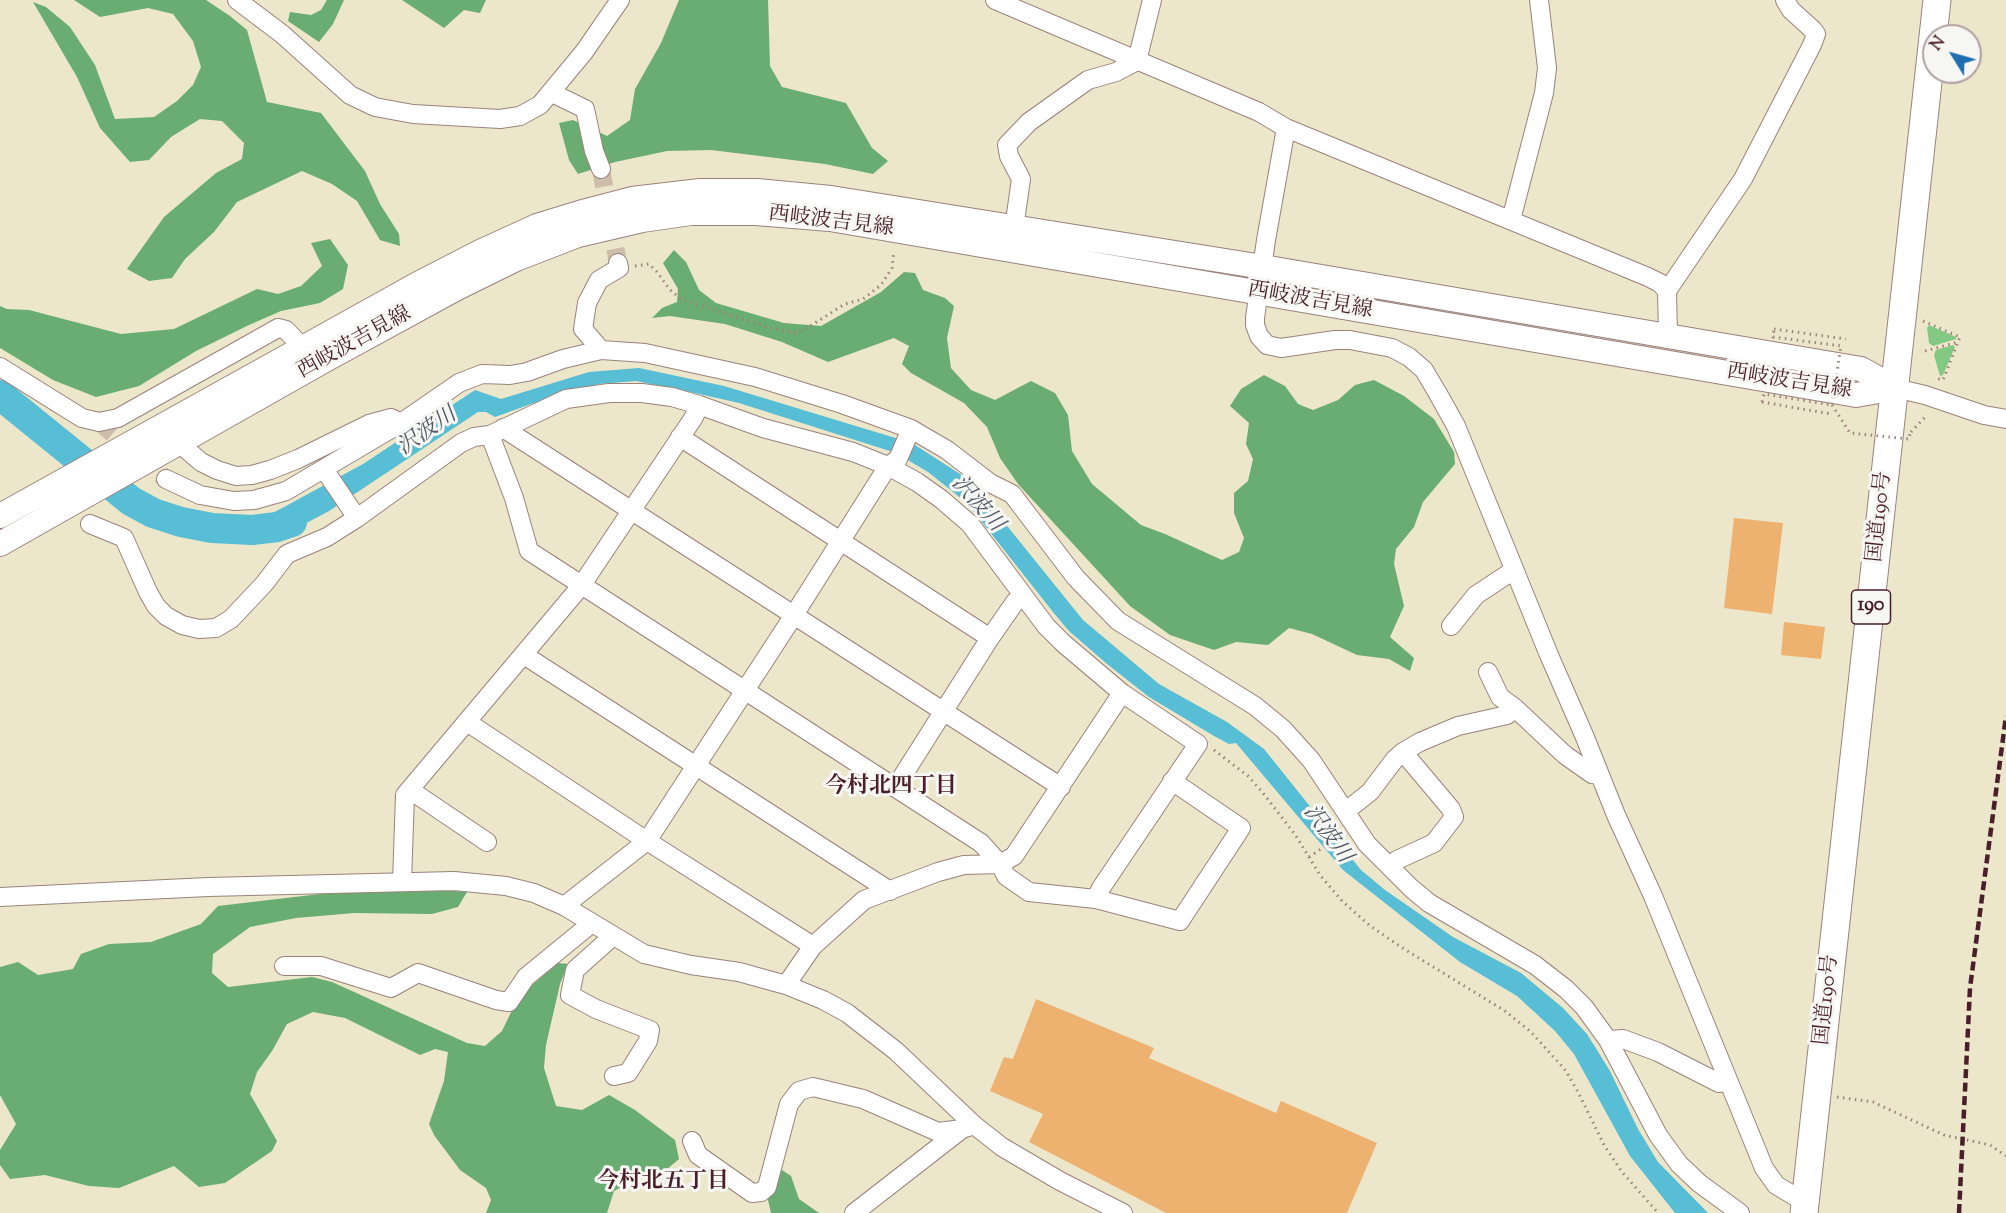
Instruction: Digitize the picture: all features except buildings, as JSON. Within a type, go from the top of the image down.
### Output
[{"type":"highway","name":"国道190号","points":[[1805,1208],[1937,0]]},
{"type":"main road","name":"西岐波吉見線","points":[[0,516],[480,252],[537,226],[586,211],[632,200],[700,191],[757,191],[831,198],[1263,267],[1861,369],[1895,387]]},
{"type":"main road","name":"西岐波吉見線","points":[[0,544],[178,442],[457,288],[516,259],[578,235],[642,220],[691,213],[756,213],[830,219],[1856,395],[1895,387]]},
{"type":"street","points":[[237,0],[282,34],[350,94],[375,107],[413,114],[500,119],[520,116],[540,105],[584,52],[620,0]]},
{"type":"street","points":[[995,0],[1259,112],[1286,128],[1648,277],[1660,283],[1667,291]]},
{"type":"street","points":[[1014,228],[1022,179],[1009,156],[1007,145],[1029,122],[1088,80],[1116,72],[1137,61],[1152,0]]},
{"type":"street","points":[[1511,220],[1544,93],[1546,68],[1539,0]]},
{"type":"street","points":[[1668,335],[1667,291],[1743,179],[1816,34],[1791,10],[1785,0]]},
{"type":"street","points":[[552,93],[585,109],[594,151],[601,169]]},
{"type":"street","points":[[1286,128],[1259,293],[1255,325],[1259,336],[1268,345],[1281,348],[1350,340],[1375,344],[1392,348],[1409,357],[1424,370],[1456,426],[1764,1168],[1776,1185],[1805,1208]]},
{"type":"street","points":[[601,350],[583,329],[587,303],[599,280],[618,265]]},
{"type":"street","points":[[0,367],[82,418],[99,422],[118,418],[278,328],[286,330],[303,348]]},
{"type":"street","points":[[166,479],[200,495],[234,501],[254,500],[286,491],[326,472],[459,383],[482,374],[510,375],[579,354],[601,350],[645,353],[755,377],[842,404],[910,432],[947,450],[990,483],[1012,494],[1077,578],[1118,621],[1255,706],[1283,729],[1311,760],[1367,844],[1429,903],[1535,965],[1566,989],[1584,1007],[1608,1040],[1658,1135],[1679,1164],[1699,1183],[1740,1213]]},
{"type":"street","points":[[1895,387],[1984,415],[2006,419]]},
{"type":"street","points":[[90,524],[124,538],[148,592],[156,606],[166,616],[182,625],[199,629],[216,628],[231,619],[287,554],[327,537],[461,443],[474,437],[497,432],[566,399],[609,393],[662,396],[699,405],[763,428],[893,462],[970,524],[1046,626],[1063,643],[1122,693],[1198,744],[1101,888],[1096,899]]},
{"type":"street","points":[[402,882],[405,795],[581,586],[681,437],[699,405]]},
{"type":"street","points":[[178,442],[201,462],[217,470],[236,476],[252,475],[298,459],[369,424],[391,418],[401,423]]},
{"type":"street","points":[[497,432],[632,509],[1061,787]]},
{"type":"street","points":[[497,432],[529,551],[981,843],[1000,864],[1006,876],[1029,892],[1096,899],[1180,921],[1241,828],[1173,781]]},
{"type":"street","points":[[564,906],[647,841],[893,462],[910,432]]},
{"type":"street","points":[[681,437],[990,638]]},
{"type":"street","points":[[326,472],[356,516]]},
{"type":"street","points":[[1451,626],[1476,595],[1514,570]]},
{"type":"street","points":[[895,788],[990,638],[1015,602],[1023,595]]},
{"type":"street","points":[[524,655],[890,891]]},
{"type":"street","points":[[1488,672],[1500,697],[1515,708],[1564,755],[1592,774],[1600,775]]},
{"type":"street","points":[[786,985],[813,946],[864,900],[938,872],[964,865],[1000,864],[1014,856],[1122,693]]},
{"type":"street","points":[[1346,811],[1370,792],[1403,752],[1458,726],[1507,715],[1515,708]]},
{"type":"street","points":[[467,722],[647,841],[813,946]]},
{"type":"street","points":[[1390,868],[1397,860],[1434,843],[1454,817],[1451,809],[1403,752]]},
{"type":"street","points":[[410,790],[487,842]]},
{"type":"street","points":[[0,897],[208,887],[454,881],[506,886],[534,893],[564,906],[644,954],[691,965],[739,972],[786,985],[823,1000],[871,1031],[896,1051],[968,1127],[1028,1164],[1123,1213]]},
{"type":"street","points":[[284,966],[321,966],[392,988],[418,973],[496,1000],[509,1002],[526,977],[592,923]]},
{"type":"street","points":[[613,936],[575,970],[570,995],[596,1009],[650,1030],[648,1041],[628,1073],[614,1076]]},
{"type":"street","points":[[1608,1040],[1623,1039],[1659,1052],[1719,1083],[1728,1081]]},
{"type":"street","points":[[692,1141],[698,1155],[752,1193],[761,1192],[767,1187],[789,1104],[798,1091],[813,1087],[863,1099],[938,1132],[968,1127]]},
{"type":"street","points":[[854,1213],[968,1127]]},
{"type":"path","points":[[618,265],[649,264],[669,289],[681,299],[770,328],[794,333],[807,328],[845,304],[863,299],[881,285],[891,268],[897,230]]},
{"type":"path","points":[[1919,320],[1929,322],[1960,337],[1943,380],[1929,377]]},
{"type":"path","points":[[1846,339],[1774,329],[1773,337],[1841,346],[1832,405],[1850,433],[1908,439],[1926,416]]},
{"type":"path","points":[[1925,351],[1958,342]]},
{"type":"path","points":[[1831,414],[1762,402],[1764,394],[1832,405]]},
{"type":"path","points":[[1198,744],[1215,750],[1248,776],[1296,836],[1320,874],[1342,901],[1369,925],[1505,1011],[1531,1032],[1566,1071],[1604,1145],[1622,1172],[1658,1213]]},
{"type":"path","points":[[1309,857],[1350,830]]},
{"type":"path","points":[[1834,1096],[1873,1102],[1944,1135],[1990,1145],[2006,1156]]},
{"type":"green space","points":[[74,0],[206,0],[230,16],[247,30],[267,102],[321,113],[365,171],[380,204],[399,234],[400,246],[380,240],[357,201],[332,184],[302,171],[237,202],[214,232],[185,259],[172,278],[149,281],[127,269],[164,217],[216,173],[242,159],[244,143],[222,121],[200,119],[171,137],[149,160],[130,162],[100,128],[77,77],[33,2],[46,7],[70,27],[95,65],[115,119],[154,117],[177,101],[193,85],[201,67],[193,41],[173,14],[148,8],[100,17]]},
{"type":"green space","points":[[327,0],[344,0],[333,24],[319,42],[288,21],[290,12],[311,15],[321,10]]},
{"type":"green space","points":[[402,0],[486,0],[480,13],[464,10],[444,28]]},
{"type":"green space","points":[[679,0],[768,0],[770,66],[782,87],[846,103],[872,148],[888,161],[873,174],[825,164],[711,150],[667,151],[615,162],[578,174],[569,160],[559,123],[573,120],[607,136],[630,120],[635,89],[661,43]]},
{"type":"green space","points":[[330,239],[348,265],[343,289],[320,303],[281,311],[249,325],[196,351],[139,386],[96,397],[53,380],[0,348],[0,306],[7,309],[29,310],[121,334],[174,329],[257,289],[278,294],[301,286],[322,266],[311,243]]},
{"type":"green space","points":[[674,250],[686,262],[699,290],[716,303],[784,323],[821,326],[881,292],[904,272],[915,273],[923,290],[945,298],[954,306],[947,338],[951,368],[971,390],[995,400],[1031,381],[1055,393],[1068,415],[1072,451],[1092,484],[1141,525],[1222,560],[1239,552],[1244,538],[1234,513],[1234,493],[1248,481],[1253,459],[1246,444],[1249,423],[1230,406],[1241,389],[1264,375],[1285,386],[1298,404],[1313,410],[1338,400],[1355,385],[1374,380],[1404,396],[1434,419],[1454,452],[1455,464],[1423,502],[1414,527],[1396,549],[1394,564],[1404,606],[1390,637],[1414,658],[1410,671],[1389,659],[1357,655],[1312,634],[1289,628],[1268,645],[1236,642],[1214,650],[1170,635],[1130,606],[1018,484],[1000,458],[987,427],[964,403],[911,373],[902,364],[909,346],[894,338],[828,362],[782,342],[725,324],[670,316],[652,318],[662,308],[677,302],[678,289],[663,263]]},
{"type":"green space","points":[[1929,325],[1956,339],[1933,346],[1929,343],[1927,328]]},
{"type":"green space","points":[[1953,345],[1955,347],[1943,375],[1940,376],[1934,355],[1936,350]]},
{"type":"green space","points":[[416,888],[467,892],[458,907],[432,914],[354,913],[296,918],[250,927],[213,954],[212,973],[228,987],[312,977],[332,982],[467,1043],[485,1046],[502,1031],[515,1004],[525,991],[558,963],[568,964],[560,984],[546,1045],[544,1068],[556,1106],[582,1110],[609,1095],[635,1110],[675,1140],[679,1159],[666,1170],[642,1176],[614,1191],[607,1213],[486,1213],[491,1200],[486,1188],[460,1170],[434,1135],[429,1124],[444,1081],[448,1052],[435,1049],[420,1055],[345,1018],[313,1012],[287,1024],[257,1072],[250,1094],[277,1141],[272,1151],[225,1183],[199,1187],[174,1166],[119,1188],[89,1186],[45,1175],[10,1179],[0,1165],[0,1150],[16,1124],[0,1095],[0,967],[18,962],[38,975],[73,969],[81,954],[109,944],[151,942],[201,924],[218,906],[320,894]]},
{"type":"green space","points":[[779,1168],[791,1176],[799,1199],[819,1213],[771,1213],[768,1200]]},
{"type":"water","points":[[639,368],[724,386],[912,443],[960,474],[987,501],[1083,620],[1159,684],[1227,722],[1264,749],[1361,870],[1385,890],[1453,937],[1521,973],[1563,1008],[1587,1034],[1610,1071],[1638,1129],[1658,1162],[1708,1213],[1675,1213],[1630,1156],[1574,1054],[1555,1031],[1517,996],[1460,962],[1343,870],[1236,743],[1229,744],[1149,697],[1069,631],[967,503],[928,472],[896,453],[739,403],[636,381],[599,384],[495,417],[486,412],[478,412],[329,511],[297,528],[252,530],[273,513],[363,464],[475,390],[501,399],[589,372]]},
{"type":"waterway","name":"沢波川","points":[[0,395],[131,501],[153,513],[181,522],[212,528],[252,530],[277,527],[292,522]]},
{"type":"tunnel","points":[[601,169],[618,263]]},
{"type":"tunnel","points":[[99,422],[166,479]]},
{"type":"railway","points":[[1959,1213],[1970,988],[2006,716]]},
{"type":"district","name":"今村北四丁目","points":[[891,788]]},
{"type":"district","name":"今村北五丁目","points":[[663,1183]]}]
